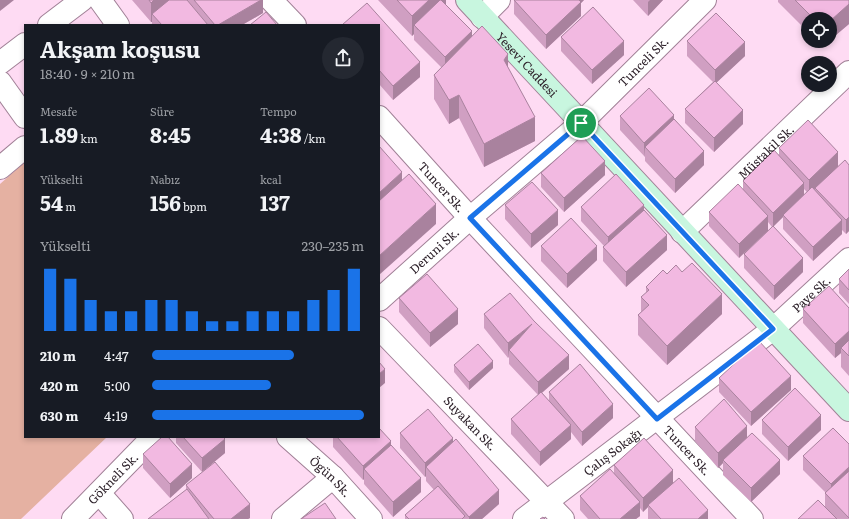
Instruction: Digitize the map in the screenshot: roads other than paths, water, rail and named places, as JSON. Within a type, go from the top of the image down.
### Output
[{"type":"street","points":[[50,24],[82,0]]},
{"type":"street","points":[[100,0],[117,24]]},
{"type":"street","points":[[272,0],[294,24]]},
{"type":"street","name":"Yesevi Caddesi","points":[[467,0],[849,410]]},
{"type":"street","points":[[482,17],[499,0]]},
{"type":"street","name":"Tunceli Sk.","points":[[581,123],[705,0]]},
{"type":"street","points":[[0,63],[24,45]]},
{"type":"street","name":"Müstakil Sk.","points":[[682,232],[849,72]]},
{"type":"street","points":[[0,82],[24,117]]},
{"type":"street","name":"Tuncer Sk.","points":[[380,118],[470,218],[752,519]]},
{"type":"street","name":"Deruni Sk.","points":[[380,299],[470,218],[581,123]]},
{"type":"street","points":[[0,168],[24,148]]},
{"type":"street","name":"Paye Sk.","points":[[773,329],[849,259]]},
{"type":"street","name":"Suyakan Sk.","points":[[380,329],[563,519]]},
{"type":"street","name":"Çalış Sokağı","points":[[524,519],[773,329]]},
{"type":"street","name":"Gökneli Sk.","points":[[73,519],[152,438]]},
{"type":"street","name":"Ögün Sk.","points":[[289,438],[332,477],[371,519]]},
{"type":"street","points":[[283,519],[332,477]]},
{"type":"street","points":[[99,493],[122,519]]}]
